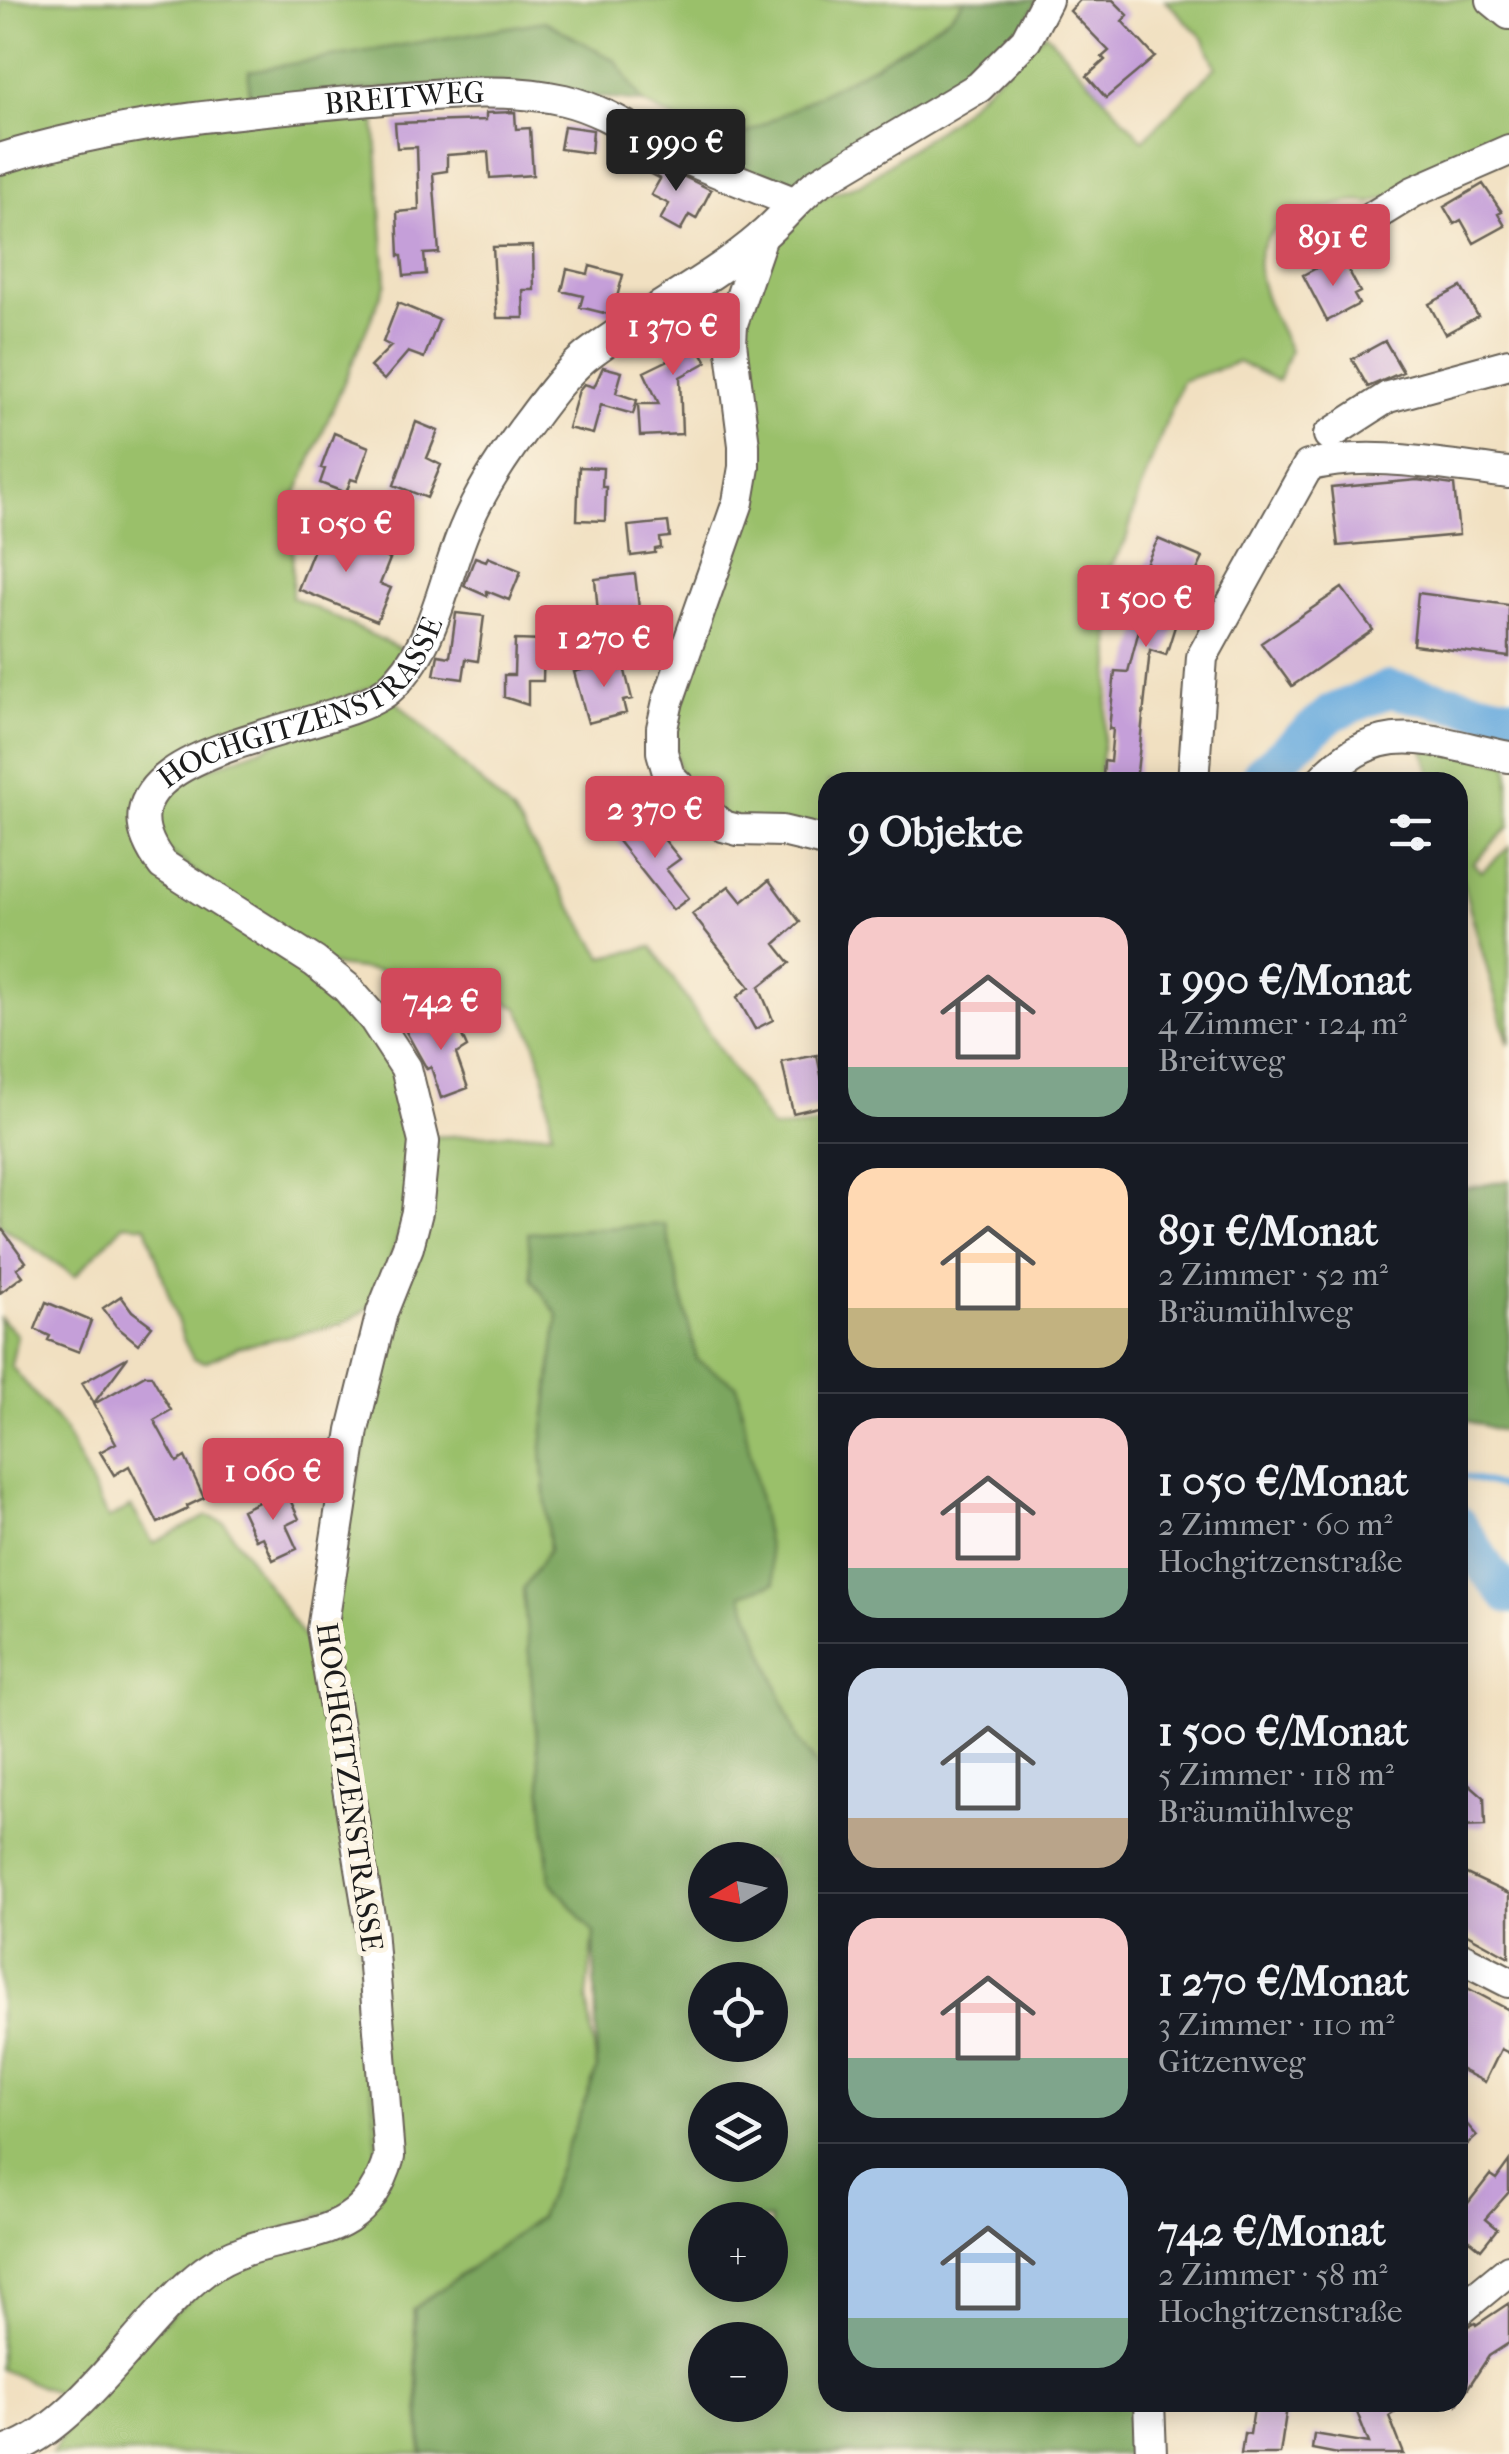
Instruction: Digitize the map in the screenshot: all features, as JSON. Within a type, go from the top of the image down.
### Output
[{"type":"street","name":"HOCHGITZENSTRASSE","points":[[0,2453],[56,2423],[166,2306],[208,2269],[250,2248],[336,2227],[352,2218],[376,2192],[389,2157],[371,1928],[322,1630],[353,1430],[382,1312],[408,1247],[417,1212],[424,1142],[406,1068],[374,1019],[346,987],[315,962],[163,865],[148,845],[144,819],[153,788],[171,771],[210,754],[339,714],[388,689],[428,634],[467,523],[494,472],[568,375],[590,352],[762,236],[816,184],[978,87],[1026,40],[1047,0]]},
{"type":"street","points":[[1492,0],[1509,14]]},
{"type":"street","name":"BREITWEG","points":[[0,159],[69,139],[202,116],[462,92],[541,96],[584,105],[682,156],[793,202]]},
{"type":"street","points":[[1366,221],[1413,192],[1509,150]]},
{"type":"street","points":[[762,236],[732,324],[732,356],[744,445],[738,502],[668,701],[662,752],[669,776],[722,826],[782,831],[818,840]]},
{"type":"street","points":[[1328,435],[1388,398],[1509,364]]},
{"type":"street","points":[[1194,772],[1202,657],[1308,466],[1408,461],[1509,474]]},
{"type":"street","points":[[1329,772],[1360,746],[1412,737],[1509,758]]},
{"type":"street","points":[[1468,1961],[1509,1982]]},
{"type":"street","points":[[1468,2304],[1509,2270]]},
{"type":"street","points":[[1149,2412],[1151,2454]]},
{"type":"green space","points":[[0,0],[965,0],[950,16],[875,65],[725,145],[643,103],[616,61],[249,71],[249,96],[373,89],[386,283],[294,500],[292,597],[412,654],[388,681],[190,757],[142,829],[323,974],[408,1083],[417,1187],[373,1305],[342,1324],[238,1347],[205,1362],[193,1359],[184,1341],[146,1226],[124,1224],[75,1276],[0,1225]]},
{"type":"green space","points":[[965,0],[1037,0],[1017,48],[789,190],[727,170],[725,145],[875,65],[950,16]]},
{"type":"green space","points":[[1165,0],[1473,0],[1509,28],[1509,158],[1370,203],[1333,206],[1275,230],[1264,242],[1259,257],[1263,289],[1290,351],[1278,381],[1238,362],[1182,381],[1139,493],[1126,540],[1108,571],[1111,667],[1100,772],[818,772],[818,830],[723,817],[681,780],[668,717],[748,490],[735,352],[757,263],[798,205],[861,184],[953,119],[1045,32],[1143,140],[1216,67],[1203,38]]},
{"type":"green space","points":[[545,21],[616,61],[643,103],[498,83],[249,96],[249,71]]},
{"type":"green space","points":[[389,699],[397,702],[513,813],[603,957],[652,947],[772,1129],[818,1125],[818,1769],[798,1740],[741,1593],[775,1583],[697,1360],[665,1225],[532,1279],[558,1315],[542,1447],[549,1550],[523,1590],[550,1880],[594,1933],[587,1998],[597,2070],[539,2218],[413,2309],[422,2454],[52,2454],[74,2412],[194,2284],[381,2190],[327,1620],[429,1137],[552,1132],[544,1072],[518,1008],[446,979],[326,965],[176,864],[154,831],[168,784]]},
{"type":"green space","points":[[1422,743],[1509,763],[1509,827],[1473,863],[1481,872],[1509,847],[1509,1045],[1468,902],[1468,772],[1430,772]]},
{"type":"green space","points":[[1509,1180],[1509,1433],[1468,1421],[1468,1188]]},
{"type":"green space","points":[[665,1224],[697,1360],[737,1385],[775,1583],[742,1594],[798,1740],[818,1769],[818,2412],[1140,2412],[1136,2454],[423,2454],[414,2309],[539,2218],[597,2070],[594,1933],[550,1880],[523,1589],[549,1550],[542,1447],[558,1315],[532,1279],[528,1233]]},
{"type":"green space","points":[[0,1318],[17,1335],[11,1366],[64,1429],[108,1519],[131,1506],[153,1543],[207,1516],[224,1522],[314,1652],[358,1869],[382,2140],[361,2201],[258,2239],[74,2401],[0,2369]]},
{"type":"building","points":[[1080,0],[1113,0],[1128,15],[1122,21],[1155,57],[1106,98],[1087,76],[1109,51],[1070,11]]},
{"type":"building","points":[[515,112],[516,129],[530,128],[533,175],[490,178],[488,152],[447,155],[447,171],[433,173],[439,253],[424,254],[426,274],[404,276],[397,212],[419,210],[417,147],[397,148],[395,123],[486,120],[486,113]]},
{"type":"building","points":[[564,126],[593,130],[591,153],[560,149]]},
{"type":"building","points":[[642,156],[711,190],[696,219],[689,215],[680,231],[660,220],[669,204],[651,195],[660,179],[637,167]]},
{"type":"building","points":[[1483,184],[1502,212],[1498,214],[1505,226],[1474,243],[1461,220],[1454,224],[1444,207]]},
{"type":"building","points":[[533,246],[534,290],[523,290],[524,318],[497,318],[493,247]]},
{"type":"building","points":[[1334,259],[1340,270],[1347,267],[1360,292],[1354,295],[1359,304],[1327,321],[1303,275]]},
{"type":"building","points":[[590,266],[623,275],[612,315],[580,307],[583,296],[562,291],[567,269],[588,274]]},
{"type":"building","points":[[1461,287],[1478,316],[1445,334],[1429,304]]},
{"type":"building","points":[[398,303],[439,320],[424,358],[408,352],[384,380],[370,367],[391,346],[383,342]]},
{"type":"building","points":[[685,313],[690,320],[701,313],[713,333],[697,345],[707,362],[680,377],[682,434],[640,436],[638,404],[659,404],[644,372],[681,354],[665,326]]},
{"type":"building","points":[[1385,341],[1403,372],[1368,387],[1352,359]]},
{"type":"building","points":[[603,367],[622,372],[616,393],[637,400],[633,414],[601,405],[593,434],[568,428],[579,390],[584,384],[594,387]]},
{"type":"building","points":[[416,422],[438,431],[427,458],[441,465],[427,498],[394,485]]},
{"type":"building","points":[[334,433],[369,447],[357,481],[351,479],[346,493],[320,483],[325,469],[321,468]]},
{"type":"building","points":[[579,467],[603,468],[605,521],[577,520]]},
{"type":"building","points":[[1417,480],[1454,485],[1459,535],[1338,546],[1331,488]]},
{"type":"building","points":[[668,522],[670,537],[660,538],[661,548],[655,549],[655,553],[631,556],[628,526]]},
{"type":"building","points":[[324,524],[353,536],[349,544],[390,559],[380,584],[391,588],[377,621],[298,589]]},
{"type":"building","points":[[1158,539],[1203,558],[1172,622],[1176,623],[1166,655],[1150,650],[1137,772],[1103,772],[1104,761],[1110,762],[1115,671],[1128,672],[1141,622],[1126,618]]},
{"type":"building","points":[[475,557],[486,561],[488,557],[521,571],[509,600],[464,586]]},
{"type":"building","points":[[635,574],[639,608],[634,609],[636,638],[608,641],[605,612],[598,613],[595,579]]},
{"type":"building","points":[[1342,588],[1373,630],[1292,686],[1261,643]]},
{"type":"building","points":[[1418,593],[1509,605],[1509,657],[1413,645]]},
{"type":"building","points":[[456,613],[484,616],[478,661],[466,659],[463,679],[434,675],[438,655],[450,657]]},
{"type":"building","points":[[515,640],[544,641],[543,681],[528,681],[528,705],[504,697],[504,675],[514,675]]},
{"type":"building","points":[[622,659],[632,699],[623,701],[626,713],[588,723],[574,672]]},
{"type":"building","points":[[647,818],[680,859],[666,869],[689,898],[673,910],[618,841]]},
{"type":"building","points":[[769,880],[800,922],[775,944],[790,963],[759,987],[773,1020],[755,1029],[737,997],[750,987],[692,914],[729,886],[742,902]]},
{"type":"building","points":[[453,1016],[467,1047],[456,1054],[468,1088],[441,1098],[431,1067],[427,1069],[404,1028],[419,1019],[430,1028]]},
{"type":"building","points":[[817,1055],[818,1107],[793,1113],[782,1062]]},
{"type":"building","points":[[0,1226],[26,1262],[17,1268],[23,1276],[0,1293]]},
{"type":"building","points":[[121,1296],[132,1311],[152,1326],[138,1344],[116,1326],[103,1308]]},
{"type":"building","points":[[46,1302],[91,1321],[79,1352],[48,1340],[50,1336],[35,1329]]},
{"type":"building","points":[[128,1357],[94,1403],[82,1383]]},
{"type":"building","points":[[151,1375],[171,1410],[154,1420],[177,1462],[185,1457],[204,1498],[158,1523],[129,1466],[114,1475],[100,1452],[116,1443],[94,1404]]},
{"type":"building","points":[[285,1489],[299,1519],[286,1525],[297,1549],[273,1560],[263,1537],[256,1540],[242,1510]]},
{"type":"building","points":[[1468,1783],[1484,1797],[1485,1826],[1468,1827]]},
{"type":"building","points":[[1468,1875],[1509,1894],[1509,1957],[1468,1934]]},
{"type":"building","points":[[1468,1988],[1509,2010],[1509,2053],[1501,2049],[1485,2082],[1468,2073]]},
{"type":"building","points":[[1468,2126],[1477,2136],[1468,2144]]},
{"type":"building","points":[[1509,2161],[1509,2192],[1485,2219],[1497,2229],[1481,2249],[1468,2242],[1468,2203],[1490,2175],[1496,2179]]},
{"type":"building","points":[[1509,2303],[1509,2343],[1489,2356],[1468,2388],[1468,2326],[1476,2325]]},
{"type":"building","points":[[1253,2412],[1286,2412],[1280,2454],[1241,2454],[1244,2433],[1250,2434]]},
{"type":"building","points":[[1357,2412],[1395,2412],[1389,2416],[1404,2454],[1338,2454],[1312,2449],[1314,2434],[1369,2443]]},
{"type":"waterway","points":[[1263,772],[1332,713],[1389,689],[1509,715]]},
{"type":"waterway","points":[[1468,1478],[1509,1489]]},
{"type":"waterway","points":[[1468,1540],[1509,1595]]}]
